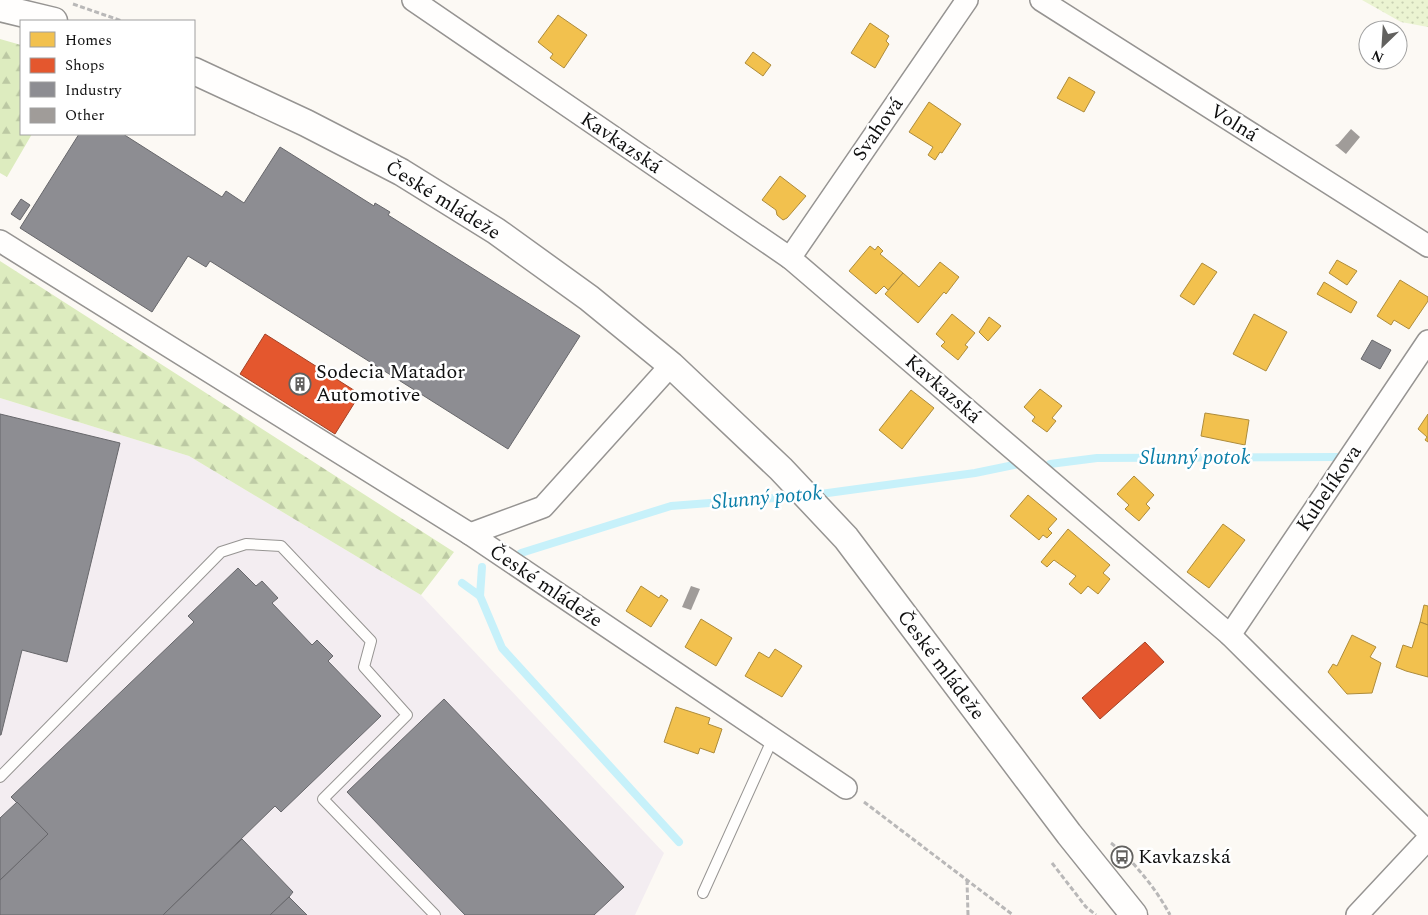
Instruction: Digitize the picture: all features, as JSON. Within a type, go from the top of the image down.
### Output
[{"type":"street","name":"Kavkazská","points":[[413,0],[790,258],[1230,635],[1428,832]]},
{"type":"street","name":"Svahová","points":[[790,258],[967,0]]},
{"type":"street","name":"Volná","points":[[1041,0],[1428,246]]},
{"type":"street","points":[[0,8],[62,12]]},
{"type":"street","name":"České mládeže","points":[[195,71],[306,123],[401,172],[496,232],[574,287],[671,365],[781,469],[846,538],[1069,834],[1134,915]]},
{"type":"street","points":[[0,241],[470,534]]},
{"type":"street","name":"Kubelíkova","points":[[1230,635],[1428,341]]},
{"type":"street","name":"České mládeže","points":[[470,534],[543,507],[671,365]]},
{"type":"street","name":"České mládeže","points":[[470,534],[846,788]]},
{"type":"street","points":[[1357,915],[1428,839]]},
{"type":"lane","points":[[0,777],[222,552],[246,544],[281,546],[370,641],[364,667],[407,715],[323,799],[435,915]]},
{"type":"lane","points":[[703,893],[773,738]]},
{"type":"path","points":[[62,12],[115,20]]},
{"type":"path","points":[[846,788],[1013,915]]},
{"type":"path","points":[[1052,863],[1086,907],[1096,915]]},
{"type":"path","points":[[967,880],[968,915]]},
{"type":"shaded area","points":[[0,398],[189,456],[421,595],[664,853],[635,915],[0,915]]},
{"type":"green space","points":[[1362,0],[1428,0],[1428,27],[1408,23],[1408,20],[1397,20]]},
{"type":"green space","points":[[0,39],[20,45],[20,135],[31,135],[7,177],[0,173]]},
{"type":"green space","points":[[0,261],[454,552],[421,595],[189,456],[0,398]]},
{"type":"building: Homes","points":[[558,15],[587,35],[564,68],[550,58],[553,54],[538,42]]},
{"type":"building: Homes","points":[[870,23],[889,36],[886,41],[889,44],[875,68],[851,53]]},
{"type":"building: Homes","points":[[753,52],[771,65],[763,76],[745,63]]},
{"type":"building: Homes","points":[[1069,77],[1095,92],[1084,112],[1057,98]]},
{"type":"building: Homes","points":[[929,102],[961,124],[942,153],[940,152],[935,160],[928,155],[933,147],[909,132]]},
{"type":"building: Homes","points":[[780,176],[806,196],[787,218],[783,220],[777,215],[776,210],[762,200]]},
{"type":"building: Homes","points":[[870,246],[875,250],[878,246],[883,251],[880,254],[903,273],[888,290],[884,286],[876,294],[849,271]]},
{"type":"building: Homes","points":[[1337,260],[1357,271],[1347,285],[1329,273]]},
{"type":"building: Homes","points":[[940,262],[959,277],[946,294],[944,292],[918,323],[885,294],[903,273],[919,287]]},
{"type":"building: Homes","points":[[1202,263],[1217,272],[1194,305],[1180,296]]},
{"type":"building: Homes","points":[[1400,280],[1428,297],[1428,301],[1409,329],[1394,320],[1391,325],[1377,316]]},
{"type":"building: Homes","points":[[1324,282],[1357,302],[1351,313],[1317,294]]},
{"type":"building: Homes","points":[[952,314],[975,333],[965,345],[968,347],[958,360],[941,346],[945,342],[936,334]]},
{"type":"building: Homes","points":[[1254,314],[1287,332],[1266,371],[1233,354]]},
{"type":"building: Homes","points":[[989,317],[1001,326],[988,341],[979,332]]},
{"type":"building: Homes","points":[[1040,389],[1062,406],[1052,418],[1056,421],[1047,432],[1032,421],[1035,417],[1024,407]]},
{"type":"building: Homes","points":[[911,390],[934,408],[902,449],[879,430]]},
{"type":"building: Homes","points":[[1205,413],[1249,420],[1245,445],[1201,436]]},
{"type":"building: Homes","points":[[1428,414],[1428,442],[1425,440],[1427,437],[1418,429]]},
{"type":"building: Homes","points":[[1134,476],[1154,495],[1146,504],[1150,508],[1139,521],[1125,509],[1129,505],[1117,494]]},
{"type":"building: Homes","points":[[1028,495],[1057,519],[1048,529],[1052,533],[1047,538],[1043,535],[1039,540],[1010,516]]},
{"type":"building: Homes","points":[[1223,524],[1245,540],[1209,588],[1187,572]]},
{"type":"building: Homes","points":[[1068,529],[1110,565],[1103,573],[1110,579],[1098,594],[1088,586],[1081,594],[1069,584],[1076,576],[1054,560],[1047,567],[1041,562]]},
{"type":"building: Homes","points":[[641,586],[659,598],[661,595],[668,600],[651,627],[626,611]]},
{"type":"building: Homes","points":[[1424,605],[1428,606],[1428,625],[1420,622]]},
{"type":"building: Homes","points":[[701,619],[732,638],[716,666],[685,647]]},
{"type":"building: Homes","points":[[1420,622],[1428,625],[1428,677],[1396,667],[1403,645],[1412,648]]},
{"type":"building: Homes","points":[[1352,635],[1376,647],[1370,657],[1381,663],[1372,693],[1347,694],[1328,672],[1333,664],[1337,666]]},
{"type":"building: Homes","points":[[775,649],[802,666],[782,697],[745,676],[759,652],[769,658]]},
{"type":"building: Homes","points":[[676,707],[710,718],[708,724],[722,729],[714,753],[700,748],[698,754],[664,742]]},
{"type":"building: Shops","name":"Sodecia Matador Automotive","points":[[265,334],[360,394],[335,434],[240,374]]},
{"type":"building: Shops","points":[[1145,642],[1164,662],[1100,719],[1082,698]]},
{"type":"building: Industry","points":[[78,135],[125,135],[222,197],[226,191],[244,203],[280,147],[374,206],[375,203],[390,212],[388,215],[580,336],[508,449],[210,261],[206,267],[188,256],[152,312],[20,228]]},
{"type":"building: Industry","points":[[21,199],[30,205],[20,220],[11,214]]},
{"type":"building: Industry","points":[[1372,340],[1391,350],[1380,369],[1361,359]]},
{"type":"building: Industry","points":[[0,414],[120,443],[67,662],[22,650],[1,735],[0,735]]},
{"type":"building: Industry","points":[[238,568],[256,586],[262,581],[278,598],[272,603],[312,645],[317,640],[333,656],[328,661],[381,716],[281,812],[275,806],[163,915],[0,915],[0,880],[48,834],[11,797],[194,622],[188,616]]},
{"type":"building: Industry","points":[[444,699],[624,887],[594,915],[465,915],[347,792]]},
{"type":"building: Industry","points":[[17,802],[48,834],[0,880],[0,818]]},
{"type":"building: Industry","points":[[242,839],[293,892],[289,897],[270,915],[163,915]]},
{"type":"building: Industry","points":[[289,897],[307,915],[270,915]]},
{"type":"building: Other","points":[[1351,129],[1360,137],[1346,154],[1335,145]]},
{"type":"building: Other","points":[[691,586],[700,589],[691,610],[682,607]]},
{"type":"waterway","name":"Slunný potok","points":[[1050,464],[1097,458],[1339,457]]},
{"type":"waterway","name":"Slunný potok","points":[[813,495],[975,473],[1019,464]]},
{"type":"waterway","name":"Slunný potok","points":[[521,553],[671,506],[799,496]]},
{"type":"waterway","name":"Slunný potok","points":[[462,583],[480,596],[482,567]]},
{"type":"waterway","points":[[480,596],[502,648],[679,842]]},
{"type":"place","name":"Sodecia Matador Automotive","points":[[300,384]]},
{"type":"place","name":"Kavkazská","points":[[1122,857]]}]
